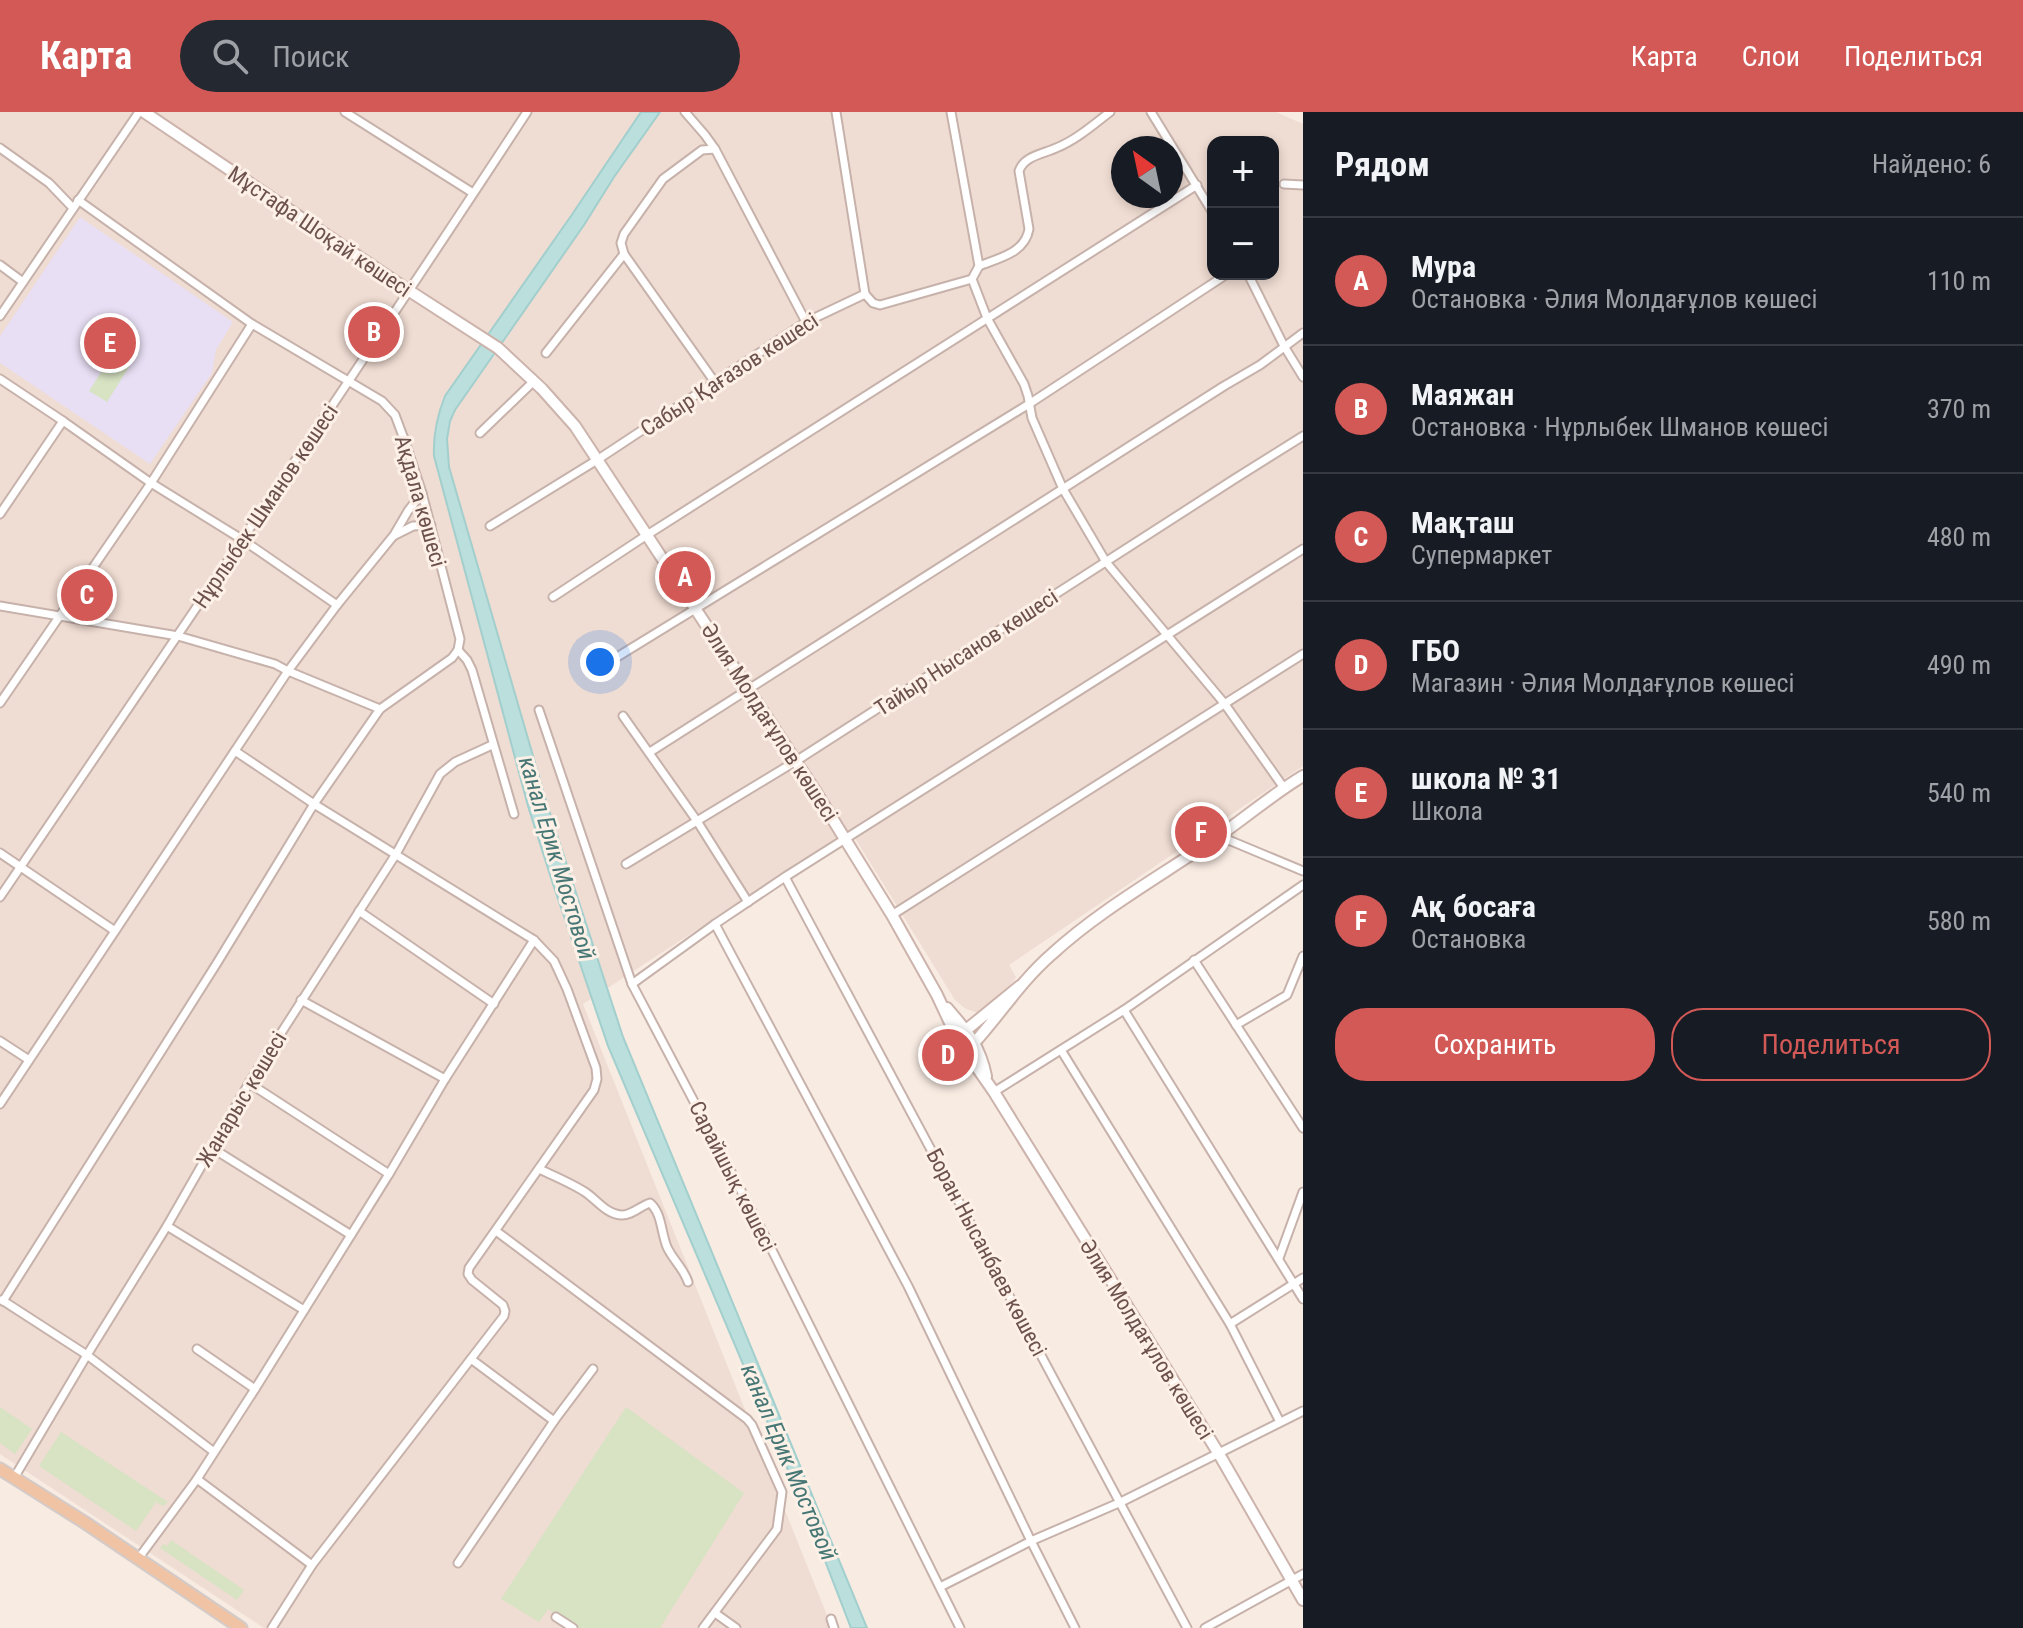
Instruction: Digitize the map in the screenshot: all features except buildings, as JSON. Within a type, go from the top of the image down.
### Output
[{"type":"main road","name":"Мұстафа Шоқай көшесi","points":[[141,112],[498,348]]},
{"type":"main road","name":"Әлия Молдағұлов көшесі","points":[[498,348],[534,381],[575,426],[796,761],[892,915],[937,995],[959,1042],[994,1092],[1219,1454],[1303,1600]]},
{"type":"main road","points":[[990,1017],[966,1030],[960,1035],[959,1042],[967,1045],[975,1042],[990,1017],[1050,955],[1084,927],[1303,776]]},
{"type":"main road","name":"Әлия Молдағұлов көшесі","points":[[937,995],[975,1042],[983,1060],[987,1082]]},
{"type":"main road","points":[[937,995],[957,1013],[967,1017],[990,1017]]},
{"type":"main road","points":[[983,1060],[990,1017]]},
{"type":"main road","points":[[0,1469],[241,1628]]},
{"type":"street","points":[[0,316],[141,112]]},
{"type":"street","points":[[345,112],[473,193]]},
{"type":"street","name":"Нұрлыбек Шманов көшесі","points":[[0,897],[243,540],[527,112]]},
{"type":"street","points":[[685,112],[715,149],[806,322]]},
{"type":"street","points":[[836,112],[865,294],[873,303],[880,305],[972,279],[979,266],[951,112]]},
{"type":"street","points":[[979,266],[1017,250],[1028,238],[1019,171],[1021,164],[1060,147],[1110,112]]},
{"type":"street","points":[[1151,112],[1210,208]]},
{"type":"street","points":[[0,148],[49,183],[73,208]]},
{"type":"street","points":[[714,381],[624,254],[621,243],[624,234],[663,179],[702,150],[715,149]]},
{"type":"street","points":[[1284,184],[1303,185]]},
{"type":"street","points":[[553,597],[1197,185]]},
{"type":"street","name":"Ақдала көшесі","points":[[78,200],[252,324],[382,401],[395,415],[431,525],[460,639],[458,650],[472,670],[514,814]]},
{"type":"street","points":[[546,353],[624,254]]},
{"type":"street","points":[[0,265],[23,282]]},
{"type":"street","points":[[972,279],[987,318],[1024,384],[1032,418],[1063,489],[1106,562],[1224,703],[1284,788]]},
{"type":"street","points":[[591,673],[1029,404],[1218,280]]},
{"type":"street","points":[[1251,280],[1303,377]]},
{"type":"street","name":"Сабыр Қағазов көшесі","points":[[490,526],[597,460],[806,322],[865,294]]},
{"type":"street","points":[[0,703],[151,483],[252,324]]},
{"type":"street","points":[[650,752],[1260,365],[1303,333]]},
{"type":"street","points":[[0,379],[337,605]]},
{"type":"street","points":[[480,433],[534,381]]},
{"type":"street","points":[[0,514],[63,421]]},
{"type":"street","name":"Тайыр Нысанов көшесi","points":[[626,864],[796,761],[1303,436]]},
{"type":"street","points":[[0,1104],[288,671],[394,535],[422,493]]},
{"type":"street","points":[[394,535],[413,526],[431,525]]},
{"type":"street","points":[[632,984],[785,877],[1303,549]]},
{"type":"street","points":[[0,606],[178,636],[275,664],[380,709]]},
{"type":"street","points":[[214,1452],[87,1355],[2,1300],[217,963],[314,804],[380,709],[452,658],[458,650]]},
{"type":"street","points":[[892,915],[1303,654]]},
{"type":"street","name":"Сарайшық көшесі","points":[[539,710],[632,984],[766,1238],[960,1628]]},
{"type":"street","points":[[623,716],[697,821],[748,902]]},
{"type":"street","name":"Жанарыс көшесі","points":[[14,1478],[167,1226],[249,1083],[396,854],[440,774],[455,762],[492,745]]},
{"type":"street","points":[[235,751],[314,804],[534,940],[554,961],[567,989],[596,1068],[597,1079],[594,1090],[469,1268],[468,1274],[472,1280],[503,1305],[504,1316],[312,1565],[272,1628]]},
{"type":"street","points":[[1219,836],[1303,871]]},
{"type":"street","points":[[0,853],[115,931]]},
{"type":"street","name":"Боран Нысанбаев көшесі","points":[[785,877],[1187,1628]]},
{"type":"street","points":[[994,1092],[1124,1010],[1303,885]]},
{"type":"street","points":[[359,911],[494,1004]]},
{"type":"street","points":[[715,924],[908,1286],[1075,1628]]},
{"type":"street","points":[[138,1559],[197,1479],[255,1389],[534,940]]},
{"type":"street","points":[[1236,1025],[1287,995],[1303,956]]},
{"type":"street","points":[[1194,960],[1303,1128]]},
{"type":"street","points":[[301,1000],[445,1079]]},
{"type":"street","points":[[1124,1010],[1303,1299]]},
{"type":"street","points":[[0,1041],[29,1060]]},
{"type":"street","points":[[1061,1050],[1230,1324],[1280,1422]]},
{"type":"street","points":[[249,1083],[389,1174]]},
{"type":"street","points":[[212,1148],[351,1235]]},
{"type":"street","points":[[539,1169],[584,1191],[619,1216],[628,1215],[650,1203],[656,1208],[666,1244],[688,1282]]},
{"type":"street","points":[[1279,1258],[1303,1192]]},
{"type":"street","points":[[167,1226],[304,1310]]},
{"type":"street","points":[[496,1231],[752,1425],[782,1492],[777,1529],[703,1628]]},
{"type":"street","points":[[1230,1324],[1303,1278]]},
{"type":"street","points":[[197,1349],[255,1389]]},
{"type":"street","points":[[471,1359],[554,1421]]},
{"type":"street","points":[[458,1563],[593,1369]]},
{"type":"street","points":[[940,1587],[1031,1541],[1121,1502],[1303,1411]]},
{"type":"street","points":[[197,1479],[312,1565]]},
{"type":"street","points":[[1205,1628],[1303,1574]]},
{"type":"street","points":[[715,1613],[736,1628]]},
{"type":"street","points":[[556,1617],[573,1628]]},
{"type":"street","points":[[831,1619],[834,1628]]},
{"type":"shaded area","points":[[0,112],[1276,112],[1303,124],[1303,766],[1009,965],[1016,977],[1000,1000],[978,1013],[966,1009],[955,1000],[850,830],[583,1004],[832,1628],[264,1628],[0,1454]]},
{"type":"shaded area","points":[[80,217],[233,322],[216,350],[212,373],[150,464],[0,363],[0,336]]},
{"type":"green space","points":[[112,355],[129,367],[107,402],[89,391]]},
{"type":"green space","points":[[0,1407],[32,1429],[15,1454],[0,1443]]},
{"type":"green space","points":[[626,1407],[744,1493],[660,1628],[580,1628],[548,1609],[539,1622],[501,1599]]},
{"type":"green space","points":[[61,1432],[168,1502],[163,1506],[156,1502],[136,1531],[39,1466]]},
{"type":"green space","points":[[171,1540],[244,1590],[237,1600],[160,1548],[163,1544],[167,1546]]},
{"type":"water","name":"канал Ерик Мостовой","points":[[641,112],[660,112],[455,410],[447,439],[449,467],[547,804],[623,1037],[867,1628],[851,1628],[810,1522],[608,1046],[528,806],[434,456],[436,426],[445,396]]},
{"type":"place","name":"Маяжан","points":[[374,332]]},
{"type":"place","name":"школа № 31","points":[[110,343]]},
{"type":"place","name":"Мура","points":[[685,577]]},
{"type":"place","name":"Мақташ","points":[[87,595]]},
{"type":"place","name":"Ақ босаға","points":[[1201,832]]},
{"type":"place","name":"ГБО","points":[[948,1055]]}]
